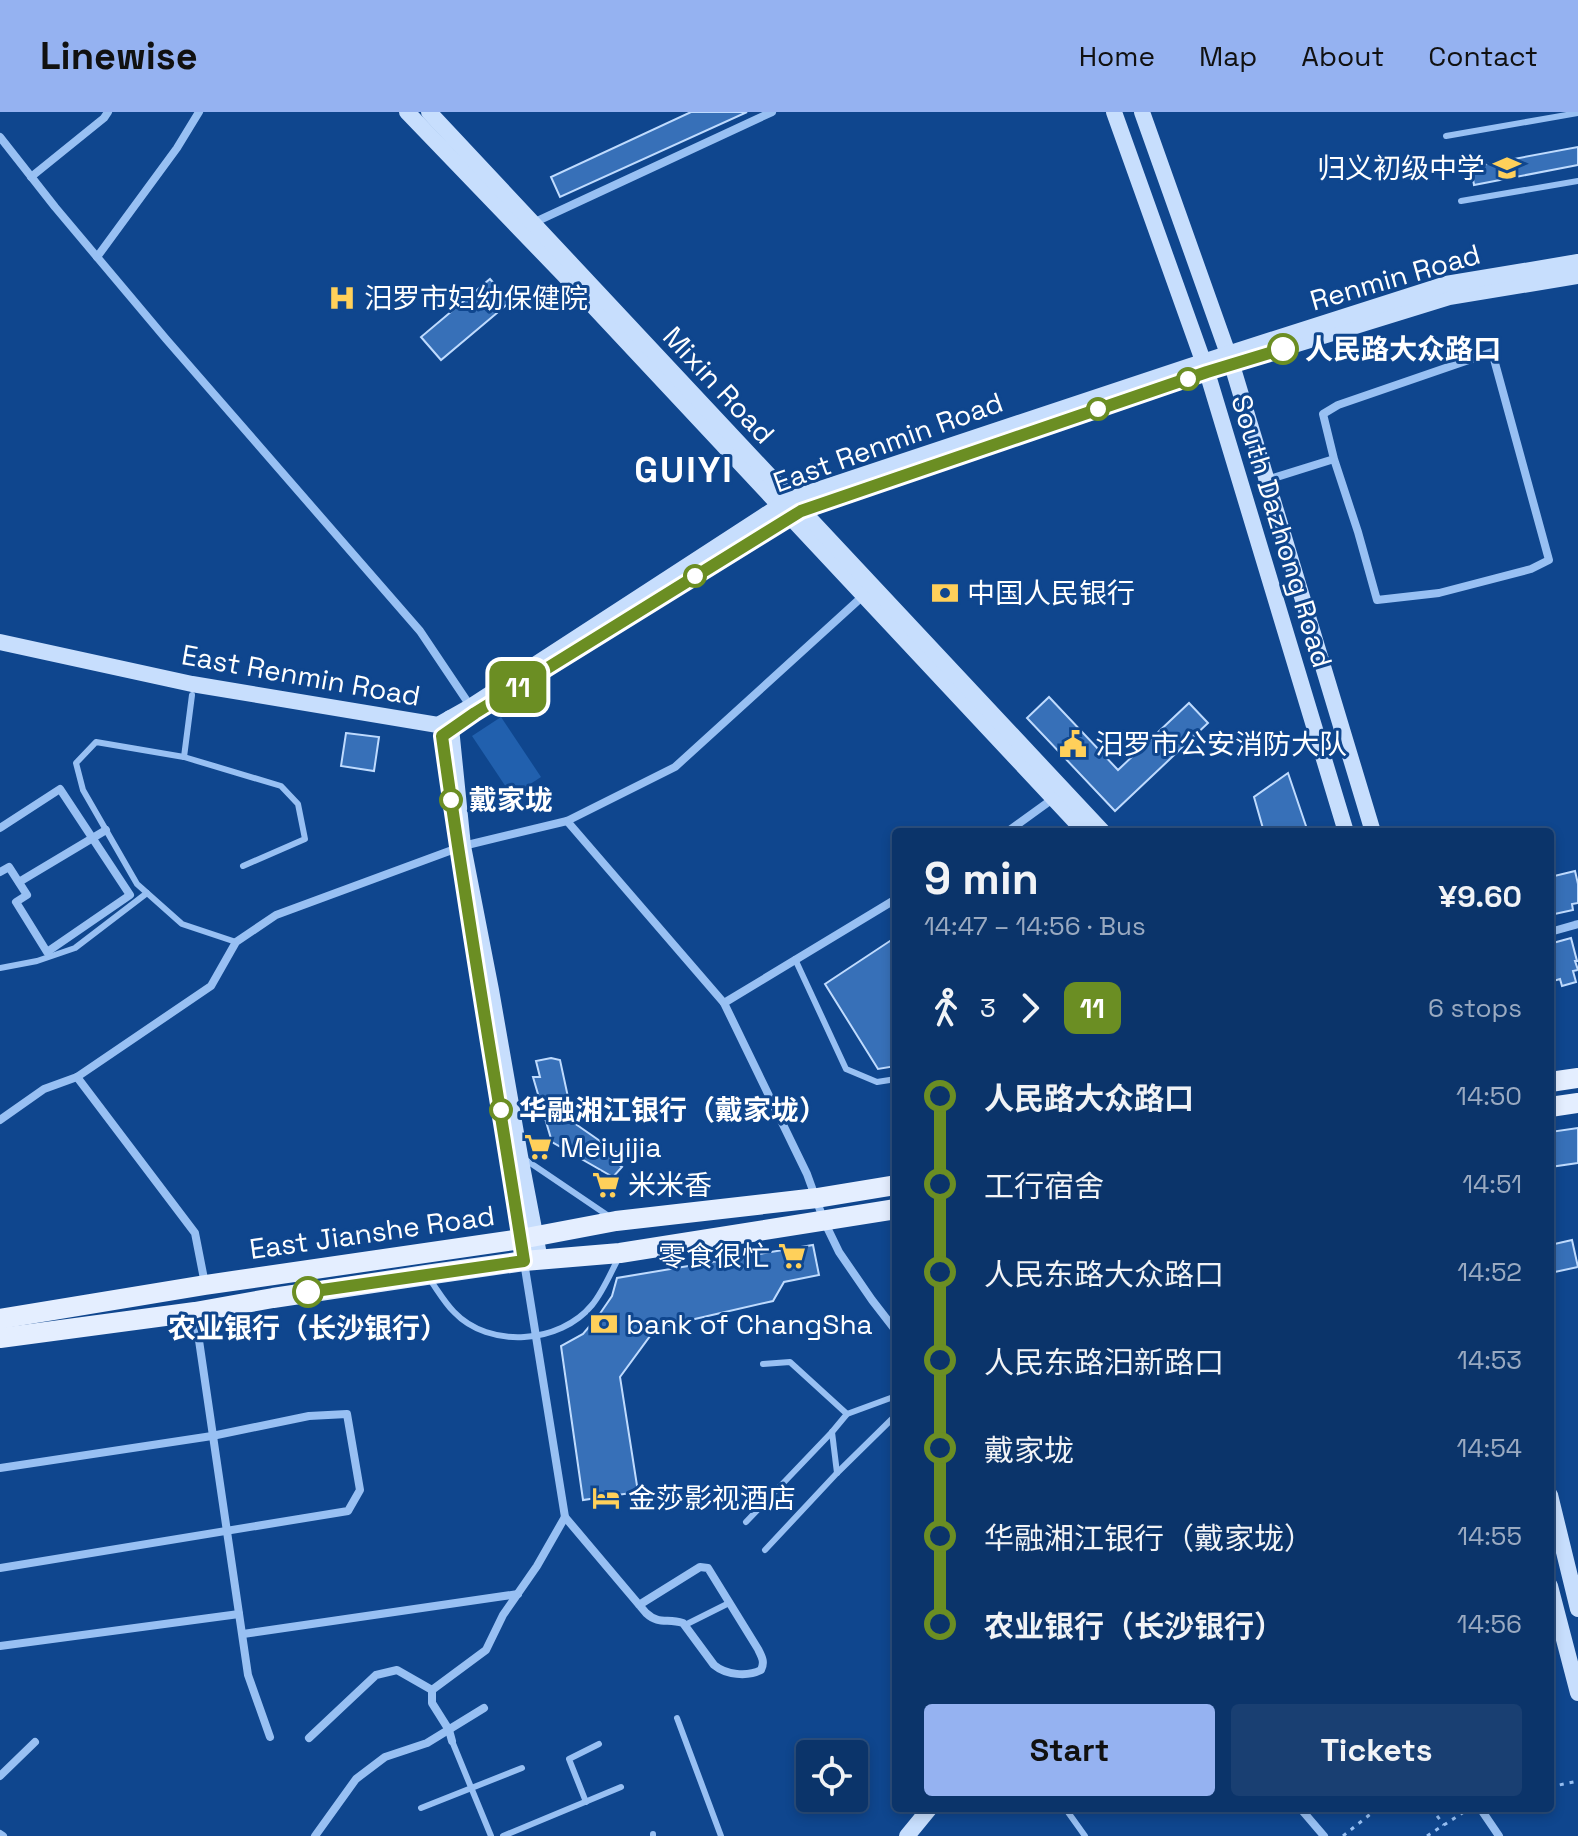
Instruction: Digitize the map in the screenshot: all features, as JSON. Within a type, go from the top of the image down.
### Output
[{"type":"main road","points":[[1554,1081],[1578,1078]]},
{"type":"main road","points":[[1554,1106],[1578,1103]]},
{"type":"main road","name":"East Jianshe Road","points":[[0,1319],[205,1285],[528,1238],[616,1221],[817,1198],[892,1186]]},
{"type":"main road","name":"East Jianshe Road","points":[[0,1338],[195,1312],[426,1275],[620,1253],[892,1210]]},
{"type":"street","points":[[97,257],[177,148],[199,112]]},
{"type":"street","points":[[407,112],[790,508]]},
{"type":"street","name":"Mixin Road","points":[[429,112],[790,508],[1059,795],[1098,828]]},
{"type":"street","points":[[532,223],[772,112]]},
{"type":"street","name":"South Dazhong Road","points":[[1114,112],[1205,367],[1345,828]]},
{"type":"street","name":"South Dazhong Road","points":[[1142,112],[1230,359],[1372,828]]},
{"type":"street","points":[[31,177],[104,114]]},
{"type":"street","points":[[0,137],[249,436],[420,631],[472,710]]},
{"type":"street","name":"Renmin Road","points":[[1230,359],[1446,284],[1578,262]]},
{"type":"street","name":"Renmin Road","points":[[1230,359],[1449,297],[1578,276]]},
{"type":"street","points":[[1492,352],[1549,560],[1531,569],[1439,593],[1377,600],[1334,459],[1323,414],[1338,405],[1492,352]]},
{"type":"street","name":"East Renmin Road","points":[[0,653],[192,695],[445,727],[790,508],[1230,359]]},
{"type":"street","points":[[1266,480],[1334,459]]},
{"type":"street","points":[[0,1120],[44,1089],[77,1077],[211,986],[236,942],[276,915],[460,847],[567,821],[675,767],[868,591]]},
{"type":"street","name":"East Renmin Road","points":[[0,642],[192,684],[445,727]]},
{"type":"street","points":[[445,727],[460,847],[532,1261],[537,1337],[565,1517],[639,1605],[652,1619],[677,1621],[685,1625],[720,1670],[748,1675],[761,1670],[762,1658],[708,1568],[700,1567],[639,1605]]},
{"type":"street","points":[[0,828],[60,789],[130,895],[47,952],[16,902],[27,895],[9,867],[0,872]]},
{"type":"street","points":[[1013,828],[1059,795],[1082,828]]},
{"type":"street","points":[[567,821],[724,1003],[773,1102],[839,1252],[892,1326]]},
{"type":"street","points":[[19,882],[106,830]]},
{"type":"street","points":[[724,1003],[892,901]]},
{"type":"street","points":[[1554,931],[1578,924]]},
{"type":"street","points":[[77,1077],[195,1233],[205,1285]]},
{"type":"street","points":[[195,1312],[248,1675],[270,1737]]},
{"type":"street","points":[[0,1468],[212,1436],[309,1416],[347,1414],[360,1490],[348,1511],[0,1568]]},
{"type":"street","points":[[1554,1511],[1578,1609]]},
{"type":"street","points":[[432,1690],[486,1650],[503,1615],[537,1566],[565,1517]]},
{"type":"street","points":[[243,1634],[518,1594]]},
{"type":"street","points":[[1554,1601],[1578,1693]]},
{"type":"street","points":[[0,1646],[239,1614]]},
{"type":"street","points":[[309,1738],[376,1675],[397,1670],[432,1690]]},
{"type":"street","points":[[432,1690],[432,1703],[449,1730],[452,1741]]},
{"type":"street","points":[[315,1836],[356,1779],[385,1757],[427,1743],[484,1708]]},
{"type":"street","points":[[0,1776],[35,1742]]},
{"type":"street","points":[[907,1836],[927,1812]]},
{"type":"street","points":[[918,1836],[937,1812]]},
{"type":"street","points":[[1303,1812],[1324,1836]]},
{"type":"street","points":[[1483,1812],[1499,1836]]},
{"type":"lane","points":[[1446,136],[1578,113]]},
{"type":"lane","points":[[1461,201],[1578,181]]},
{"type":"lane","points":[[184,757],[192,695]]},
{"type":"lane","points":[[236,942],[182,924],[137,884],[83,790],[76,763],[96,742],[184,757],[281,786],[298,804],[305,839],[243,866]]},
{"type":"lane","points":[[0,968],[37,961],[75,948],[147,893]]},
{"type":"lane","points":[[795,959],[846,1069],[877,1082],[892,1080]]},
{"type":"lane","points":[[514,1152],[616,1221]]},
{"type":"lane","points":[[426,1275],[455,1313],[480,1330],[504,1336],[537,1337],[572,1322],[592,1305],[620,1253]]},
{"type":"lane","points":[[763,1364],[790,1362],[847,1414]]},
{"type":"lane","points":[[746,1522],[847,1414],[892,1397]]},
{"type":"lane","points":[[765,1550],[892,1419]]},
{"type":"lane","points":[[832,1432],[837,1473]]},
{"type":"lane","points":[[685,1625],[729,1603]]},
{"type":"lane","points":[[677,1718],[721,1836]]},
{"type":"lane","points":[[452,1741],[491,1836]]},
{"type":"lane","points":[[586,1802],[569,1759],[599,1744]]},
{"type":"lane","points":[[421,1808],[522,1768]]},
{"type":"lane","points":[[503,1836],[621,1787]]},
{"type":"lane","points":[[1068,1812],[1085,1836]]},
{"type":"path","points":[[1554,1786],[1578,1781]]},
{"type":"path","points":[[1343,1836],[1373,1812]]},
{"type":"path","points":[[1434,1812],[1444,1825]]},
{"type":"path","points":[[1427,1836],[1464,1812]]},
{"type":"shaded area","points":[[501,717],[541,777],[512,796],[472,736]]},
{"type":"building","points":[[691,112],[747,112],[560,197],[551,177]]},
{"type":"building","points":[[1578,147],[1578,165],[1474,185],[1471,167]]},
{"type":"building","points":[[490,279],[510,302],[441,360],[421,337]]},
{"type":"building","name":"汨罗市公安消防大队","points":[[1049,697],[1118,770],[1189,703],[1208,723],[1115,811],[1027,718]]},
{"type":"building","points":[[346,733],[379,737],[374,771],[341,766]]},
{"type":"building","points":[[1288,773],[1307,828],[1263,828],[1254,797]]},
{"type":"building","points":[[1575,871],[1578,903],[1572,904],[1573,910],[1554,914],[1554,876]]},
{"type":"building","points":[[1571,938],[1577,961],[1578,970],[1573,971],[1576,982],[1562,986],[1560,979],[1554,981],[1554,943]]},
{"type":"building","points":[[892,940],[892,1067],[878,1069],[825,984]]},
{"type":"building","points":[[560,1060],[568,1097],[560,1099],[564,1116],[623,1157],[618,1164],[622,1167],[613,1177],[552,1142],[533,1077],[540,1077],[536,1061]]},
{"type":"building","points":[[1578,1128],[1578,1163],[1554,1166],[1554,1131]]},
{"type":"building","points":[[1572,1240],[1578,1267],[1554,1272],[1554,1244]]},
{"type":"building","points":[[813,1245],[819,1275],[784,1282],[773,1301],[656,1328],[620,1377],[638,1492],[583,1500],[561,1346],[583,1334],[599,1315],[612,1296],[617,1278]]},
{"type":"bus line","name":"11","points":[[308,1292],[524,1261],[457,848],[442,736],[801,511],[1207,372],[1283,349]]},
{"type":"place","name":"归义初级中学","points":[[1507,168]]},
{"type":"place","name":"汨罗市妇幼保健院","points":[[342,298]]},
{"type":"place","name":"人民路大众路口","points":[[1283,349]]},
{"type":"place","name":"中国人民银行","points":[[945,593]]},
{"type":"place","name":"汨罗市公安消防大队","points":[[1073,744]]},
{"type":"place","name":"戴家垅","points":[[451,800]]},
{"type":"place","name":"华融湘江银行（戴家垅）","points":[[501,1110]]},
{"type":"place","name":"Meiyijia","points":[[538,1147]]},
{"type":"place","name":"米米香","points":[[606,1185]]},
{"type":"place","name":"零食很忙","points":[[792,1256]]},
{"type":"place","name":"农业银行（长沙银行）","points":[[308,1292]]},
{"type":"place","name":"bank of ChangSha","points":[[604,1324]]},
{"type":"place","name":"金莎影视酒店","points":[[606,1498]]},
{"type":"district","name":"GUIYI","points":[[684,469]]}]
